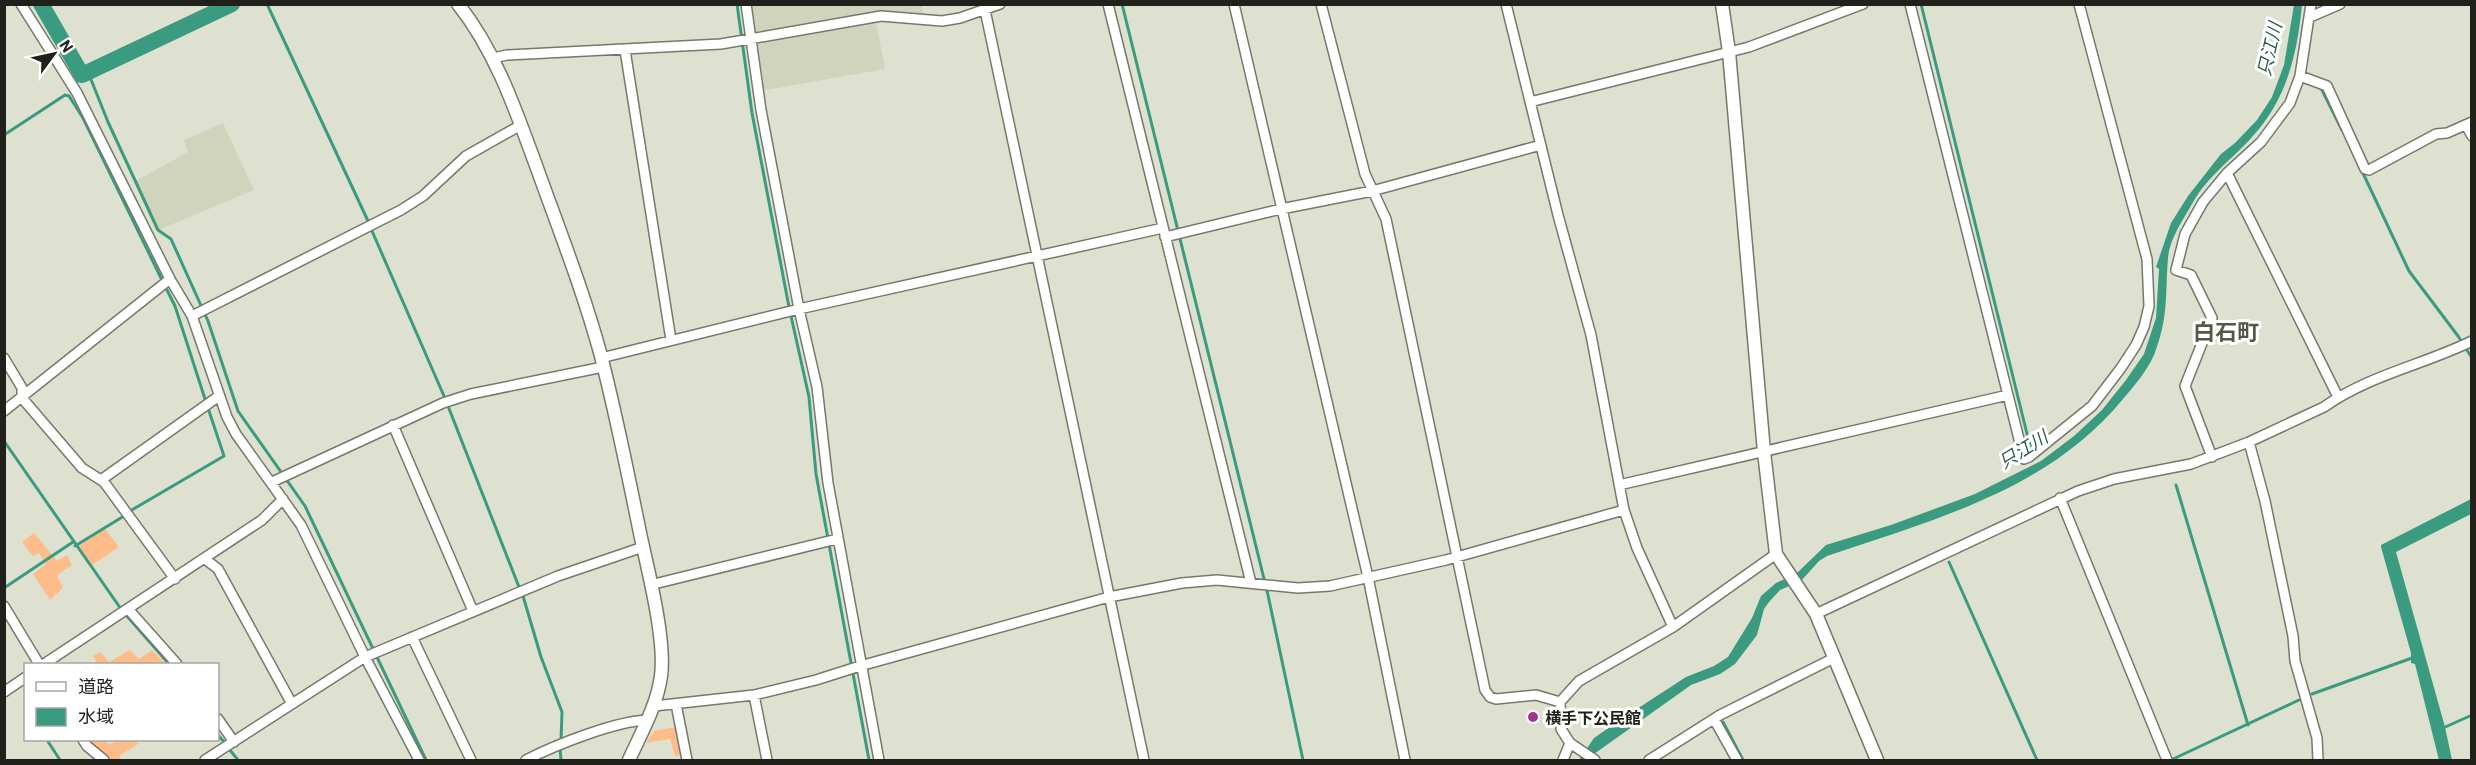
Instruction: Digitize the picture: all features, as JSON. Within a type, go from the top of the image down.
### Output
[{"type":"street","points":[[21,4],[77,93],[170,279],[200,312],[219,396],[227,417],[236,434],[280,479],[283,499],[301,525],[372,654],[419,760]]},
{"type":"street","points":[[458,4],[493,58],[521,125],[577,279],[617,420],[661,647],[661,675],[654,706],[629,760]]},
{"type":"street","points":[[746,4],[761,110],[799,309],[817,387],[837,539],[879,760]]},
{"type":"street","points":[[493,58],[507,55],[737,42],[881,16],[942,21],[1000,4]]},
{"type":"street","points":[[1108,4],[1253,584]]},
{"type":"street","points":[[1234,4],[1368,577],[1405,760]]},
{"type":"street","points":[[1321,4],[1365,174],[1386,219],[1456,557],[1487,694],[1496,699],[1536,695],[1560,702]]},
{"type":"street","points":[[1506,4],[1591,335],[1624,510],[1637,548],[1673,627]]},
{"type":"street","points":[[1722,4],[1729,52],[1764,452],[1776,554],[1816,614],[1877,760]]},
{"type":"street","points":[[1530,102],[1729,52],[1863,4]]},
{"type":"street","points":[[1910,4],[2024,459],[2092,406],[2136,345],[2144,327],[2149,306],[2147,259],[2079,4]]},
{"type":"street","points":[[2212,457],[2185,386],[2212,318],[2192,274],[2176,270],[2185,234],[2203,202],[2227,173],[2261,142],[2290,102],[2300,76],[2311,4]]},
{"type":"street","points":[[2310,17],[2340,4]]},
{"type":"street","points":[[985,10],[1144,760]]},
{"type":"street","points":[[625,50],[671,340]]},
{"type":"street","points":[[2300,76],[2327,86],[2365,169],[2369,170],[2436,134],[2447,133],[2469,123],[2472,136]]},
{"type":"street","points":[[200,312],[401,210],[423,196],[466,156],[521,125]]},
{"type":"street","points":[[280,479],[443,402],[602,362],[671,340],[785,312],[1038,256],[1185,233],[1281,209],[1372,191],[1541,145]]},
{"type":"street","points":[[2227,173],[2338,397]]},
{"type":"street","points":[[4,411],[170,279]]},
{"type":"street","points":[[1816,614],[2060,498],[2114,479],[2191,465],[2249,442],[2385,375],[2468,344]]},
{"type":"street","points":[[4,358],[22,388],[22,398],[82,468],[101,480],[175,579]]},
{"type":"street","points":[[1619,485],[2008,395]]},
{"type":"street","points":[[101,480],[219,396]]},
{"type":"street","points":[[393,425],[473,611]]},
{"type":"street","points":[[2249,442],[2293,636],[2295,661],[2317,738],[2318,760]]},
{"type":"street","points":[[2060,498],[2166,759]]},
{"type":"street","points":[[46,663],[262,520],[283,499]]},
{"type":"street","points":[[654,706],[754,695],[816,680],[848,669],[1109,597],[1217,580],[1298,588],[1330,586],[1456,557],[1624,510]]},
{"type":"street","points":[[650,585],[837,539]]},
{"type":"street","points":[[205,760],[372,654],[558,576],[643,547]]},
{"type":"street","points":[[1595,760],[1570,743],[1561,729],[1560,702],[1579,681],[1673,627],[1776,554]]},
{"type":"street","points":[[205,559],[218,569],[292,704]]},
{"type":"street","points":[[4,606],[38,663]]},
{"type":"street","points":[[129,609],[176,663]]},
{"type":"street","points":[[412,637],[471,760]]},
{"type":"street","points":[[1649,760],[1714,719],[1834,658]]},
{"type":"street","points":[[4,692],[24,678]]},
{"type":"street","points":[[754,695],[767,760]]},
{"type":"street","points":[[676,704],[687,760]]},
{"type":"street","points":[[1714,719],[1737,760]]},
{"type":"street","points":[[219,720],[234,742]]},
{"type":"street","points":[[526,760],[604,729],[647,720]]},
{"type":"street","points":[[84,741],[104,760]]},
{"type":"street","points":[[1563,760],[1570,743]]},
{"type":"shaded area","points":[[750,5],[922,5],[924,16],[753,34]]},
{"type":"shaded area","points":[[876,22],[885,69],[761,91],[753,42]]},
{"type":"shaded area","points":[[223,123],[254,190],[156,231],[134,182],[188,152],[184,140]]},
{"type":"shaded area","points":[[105,529],[119,547],[92,565],[79,546]]},
{"type":"shaded area","points":[[34,533],[57,561],[67,555],[72,565],[57,575],[63,588],[50,600],[33,574],[46,564],[39,553],[33,556],[22,542]]},
{"type":"shaded area","points":[[130,650],[139,659],[152,650],[165,663],[97,663],[93,656],[100,652],[109,662]]},
{"type":"shaded area","points":[[677,727],[682,755],[675,756],[670,739],[646,743],[654,731]]},
{"type":"shaded area","points":[[105,741],[109,745],[116,741],[136,741],[138,744],[119,756],[121,760],[111,760],[91,742]]},
{"type":"water","points":[[2294,5],[2302,5],[2300,23],[2293,59],[2282,92],[2264,122],[2198,194],[2177,230],[2169,251],[2166,306],[2154,355],[2140,378],[2093,431],[2060,457],[1987,498],[1908,529],[1827,556],[1819,561],[1801,581],[1780,590],[1769,602],[1764,609],[1757,635],[1735,664],[1720,674],[1691,685],[1594,754],[1590,760],[1579,760],[1594,738],[1620,720],[1686,677],[1714,666],[1728,657],[1752,618],[1761,596],[1776,583],[1796,574],[1826,545],[1891,525],[1975,494],[2041,461],[2074,436],[2102,410],[2144,354],[2156,318],[2159,269],[2156,267],[2171,223],[2188,196],[2221,154],[2257,120],[2272,97],[2284,65]]},
{"type":"water","points":[[2471,499],[2471,514],[2396,552],[2445,727],[2452,760],[2439,760],[2415,664],[2411,663],[2411,653],[2381,545]]},
{"type":"waterway","points":[[41,4],[82,75],[232,4]]},
{"type":"waterway","points":[[267,4],[368,221]]},
{"type":"waterway","points":[[737,4],[752,113],[789,307],[809,397],[816,474],[869,760]]},
{"type":"waterway","points":[[1122,4],[1268,595],[1303,760]]},
{"type":"waterway","name":"只江川","points":[[1921,4],[2031,450]]},
{"type":"waterway","points":[[88,72],[108,122],[158,230],[171,239],[208,321],[238,411],[305,506],[426,760]]},
{"type":"waterway","points":[[78,81],[82,75]]},
{"type":"waterway","points":[[2321,88],[2342,130]]},
{"type":"waterway","points":[[4,135],[65,95],[69,96],[83,118],[161,278]]},
{"type":"waterway","points":[[2362,171],[2409,271],[2472,358]]},
{"type":"waterway","points":[[372,231],[444,396]]},
{"type":"waterway","points":[[167,290],[175,306],[205,399]]},
{"type":"waterway","points":[[448,406],[519,587]]},
{"type":"waterway","points":[[130,511],[224,456],[208,408]]},
{"type":"waterway","points":[[4,441],[121,609]]},
{"type":"waterway","points":[[2176,485],[2248,725]]},
{"type":"waterway","points":[[75,546],[124,516]]},
{"type":"waterway","points":[[4,588],[73,542]]},
{"type":"waterway","points":[[1949,562],[2037,760]]},
{"type":"waterway","points":[[523,596],[541,657],[562,712],[561,741]]},
{"type":"waterway","points":[[126,615],[168,663]]},
{"type":"waterway","points":[[2312,694],[2412,658]]},
{"type":"waterway","points":[[2171,760],[2299,700]]},
{"type":"waterway","points":[[2443,728],[2472,715]]},
{"type":"waterway","points":[[1723,722],[1743,760]]},
{"type":"waterway","points":[[219,736],[225,743]]},
{"type":"waterway","points":[[48,741],[60,760]]},
{"type":"waterway","points":[[560,747],[561,760]]},
{"type":"waterway","points":[[229,749],[238,760]]},
{"type":"place","name":"横手下公民館","points":[[1533,717]]},
{"type":"district","name":"白石町","points":[[2226,331]]}]
